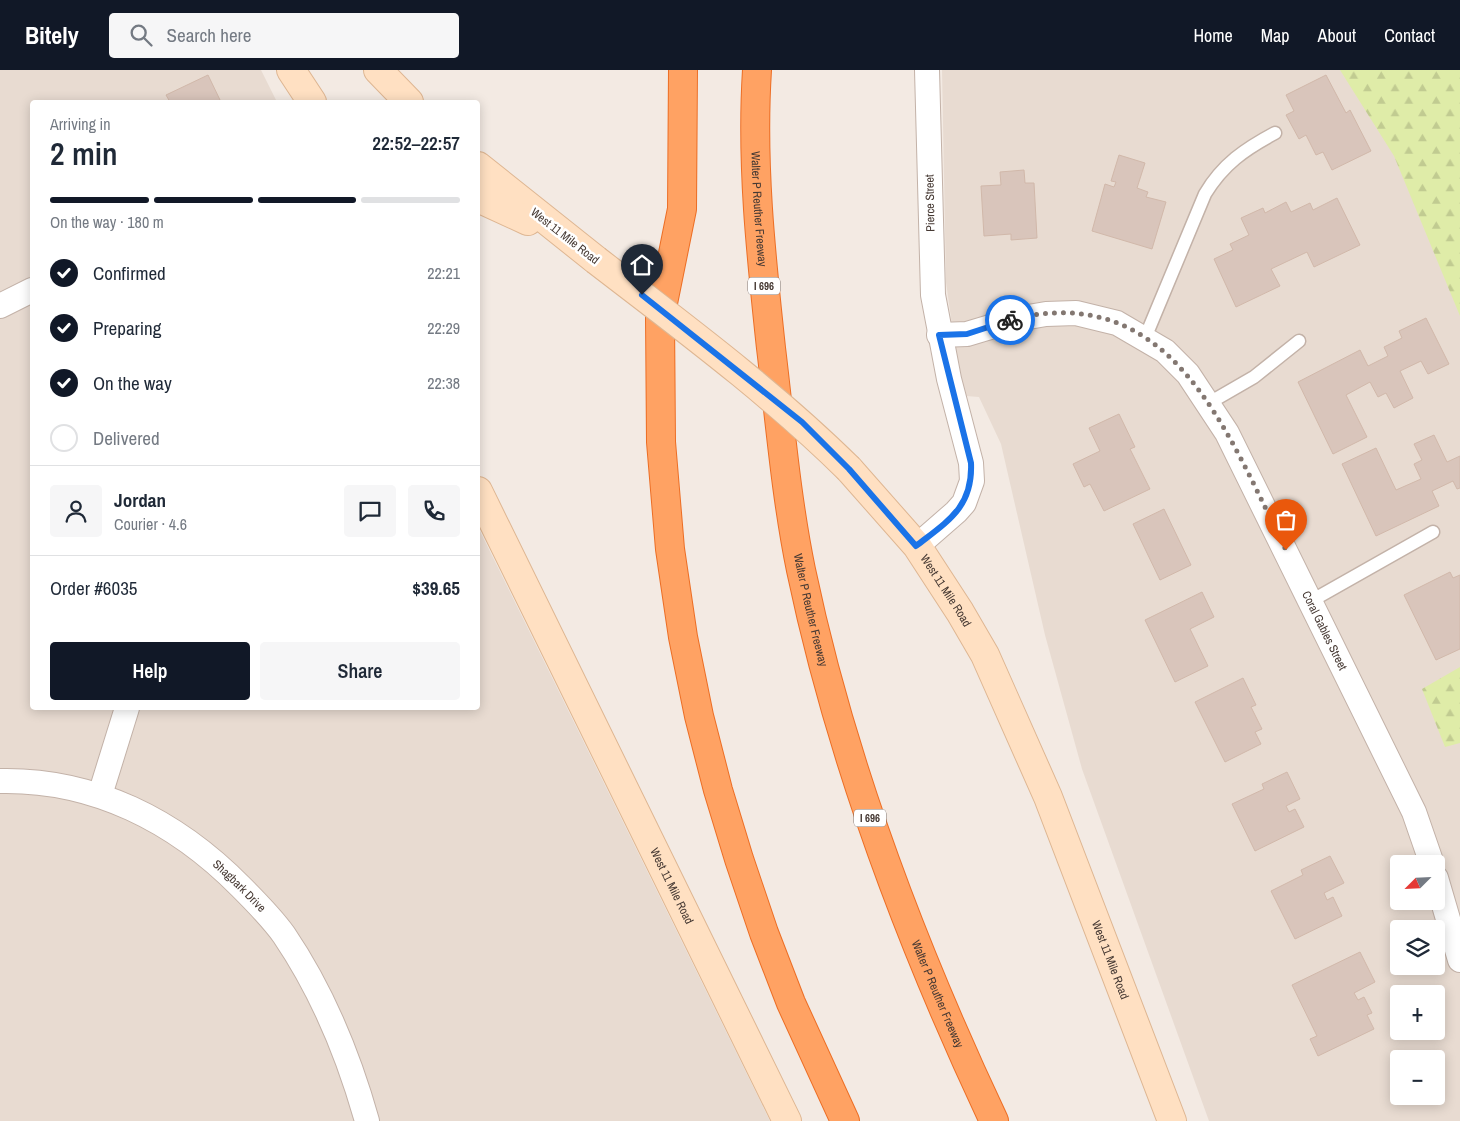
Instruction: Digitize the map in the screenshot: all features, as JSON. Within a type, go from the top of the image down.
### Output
[{"type":"highway","points":[[683,70],[682,209],[660,318],[661,442],[670,549],[683,638],[701,725],[738,859],[764,933],[792,1003],[845,1121]]},
{"type":"highway","name":"Walter P Reuther Freeway","points":[[757,70],[754,110],[756,194],[788,501],[801,570],[836,709],[867,810],[931,980],[994,1121]]},
{"type":"main road","points":[[279,70],[293,100]]},
{"type":"main road","points":[[291,70],[311,100]]},
{"type":"main road","points":[[378,70],[405,100]]},
{"type":"main road","name":"West 11 Mile Road","points":[[480,168],[588,254],[749,378],[802,422],[849,469],[916,546],[960,612],[1005,697],[1048,798],[1172,1121]]},
{"type":"main road","points":[[480,199],[588,254]]},
{"type":"main road","name":"West 11 Mile Road","points":[[480,495],[783,1120]]},
{"type":"street","name":"Pierce Street","points":[[926,70],[933,286],[939,335]]},
{"type":"street","points":[[0,306],[30,291]]},
{"type":"street","name":"Coral Gables Street","points":[[939,335],[967,334],[1017,319],[1046,314],[1076,313],[1117,323],[1145,338],[1165,351],[1188,374],[1227,433],[1311,600],[1414,812],[1429,855]]},
{"type":"street","points":[[916,546],[960,508],[972,481],[971,463],[939,335]]},
{"type":"street","points":[[100,795],[126,710]]},
{"type":"street","name":"Shagbark Drive","points":[[0,781],[60,785],[100,795],[132,806],[162,823],[224,869],[283,935],[325,1010],[344,1054],[367,1121]]},
{"type":"street","points":[[1445,909],[1460,960]]},
{"type":"lane","points":[[1145,338],[1205,194],[1216,176],[1229,161],[1250,146],[1275,133]]},
{"type":"lane","points":[[1209,404],[1254,376],[1299,341]]},
{"type":"lane","points":[[1311,600],[1434,532]]},
{"type":"shaded area","points":[[0,70],[261,70],[276,100],[30,100],[30,710],[480,710],[480,531],[770,1121],[0,1121]]},
{"type":"shaded area","points":[[942,70],[1460,70],[1460,1121],[1209,1121],[1082,769],[1045,635],[1001,444],[979,397],[966,396],[959,376],[946,282]]},
{"type":"green space","points":[[1340,70],[1460,70],[1460,316],[1394,156]]},
{"type":"green space","points":[[1460,667],[1460,743],[1445,747],[1422,689]]},
{"type":"building","points":[[208,75],[220,100],[169,100],[166,95]]},
{"type":"building","points":[[1326,75],[1346,113],[1350,110],[1371,151],[1332,170],[1323,152],[1316,155],[1306,135],[1299,139],[1286,115],[1294,111],[1286,95]]},
{"type":"building","points":[[1119,155],[1145,163],[1137,188],[1148,192],[1146,197],[1166,202],[1152,249],[1092,231],[1105,184],[1114,187],[1116,182],[1111,181]]},
{"type":"building","points":[[1024,170],[1025,183],[1034,183],[1037,238],[1011,240],[1011,234],[984,236],[981,186],[1001,185],[1000,172]]},
{"type":"building","points":[[1337,198],[1360,245],[1314,267],[1307,252],[1271,269],[1280,286],[1236,307],[1214,259],[1233,250],[1230,244],[1249,235],[1241,218],[1263,208],[1265,213],[1286,202],[1291,212],[1310,203],[1313,210]]},
{"type":"building","points":[[1426,318],[1449,364],[1428,374],[1421,361],[1400,371],[1413,398],[1394,408],[1386,393],[1378,397],[1370,382],[1346,395],[1367,437],[1333,454],[1298,382],[1360,350],[1368,366],[1388,356],[1384,347],[1402,338],[1399,331]]},
{"type":"building","points":[[1119,414],[1135,447],[1130,449],[1150,489],[1104,511],[1090,484],[1084,487],[1073,464],[1100,451],[1089,428]]},
{"type":"building","points":[[1434,435],[1447,462],[1460,456],[1460,488],[1457,489],[1453,481],[1432,491],[1439,506],[1376,536],[1342,464],[1376,448],[1396,490],[1421,479],[1414,464],[1422,460],[1414,444]]},
{"type":"building","points":[[1164,509],[1191,565],[1160,580],[1133,524]]},
{"type":"building","points":[[1450,572],[1453,578],[1460,575],[1460,649],[1436,660],[1404,595]]},
{"type":"building","points":[[1202,592],[1214,617],[1190,629],[1208,666],[1175,682],[1145,620]]},
{"type":"building","points":[[1243,678],[1256,705],[1251,707],[1262,729],[1255,732],[1261,744],[1225,762],[1195,702]]},
{"type":"building","points":[[1287,772],[1300,799],[1286,806],[1289,812],[1295,809],[1304,827],[1255,851],[1232,804],[1264,789],[1262,784]]},
{"type":"building","points":[[1330,856],[1344,883],[1324,893],[1327,900],[1333,897],[1342,916],[1295,939],[1271,891],[1303,875],[1301,870]]},
{"type":"building","points":[[1360,952],[1375,982],[1354,993],[1358,1000],[1364,997],[1372,1013],[1367,1015],[1374,1029],[1318,1056],[1310,1039],[1317,1036],[1292,985]]},
{"type":"way so far","points":[[1010,320],[1046,314],[1076,313],[1117,323],[1165,351],[1188,374],[1227,433],[1286,550]]},
{"type":"route","points":[[642,295],[749,378],[802,422],[888,511],[916,546],[964,503],[972,481],[971,463],[939,335],[967,334],[1010,320]]}]
